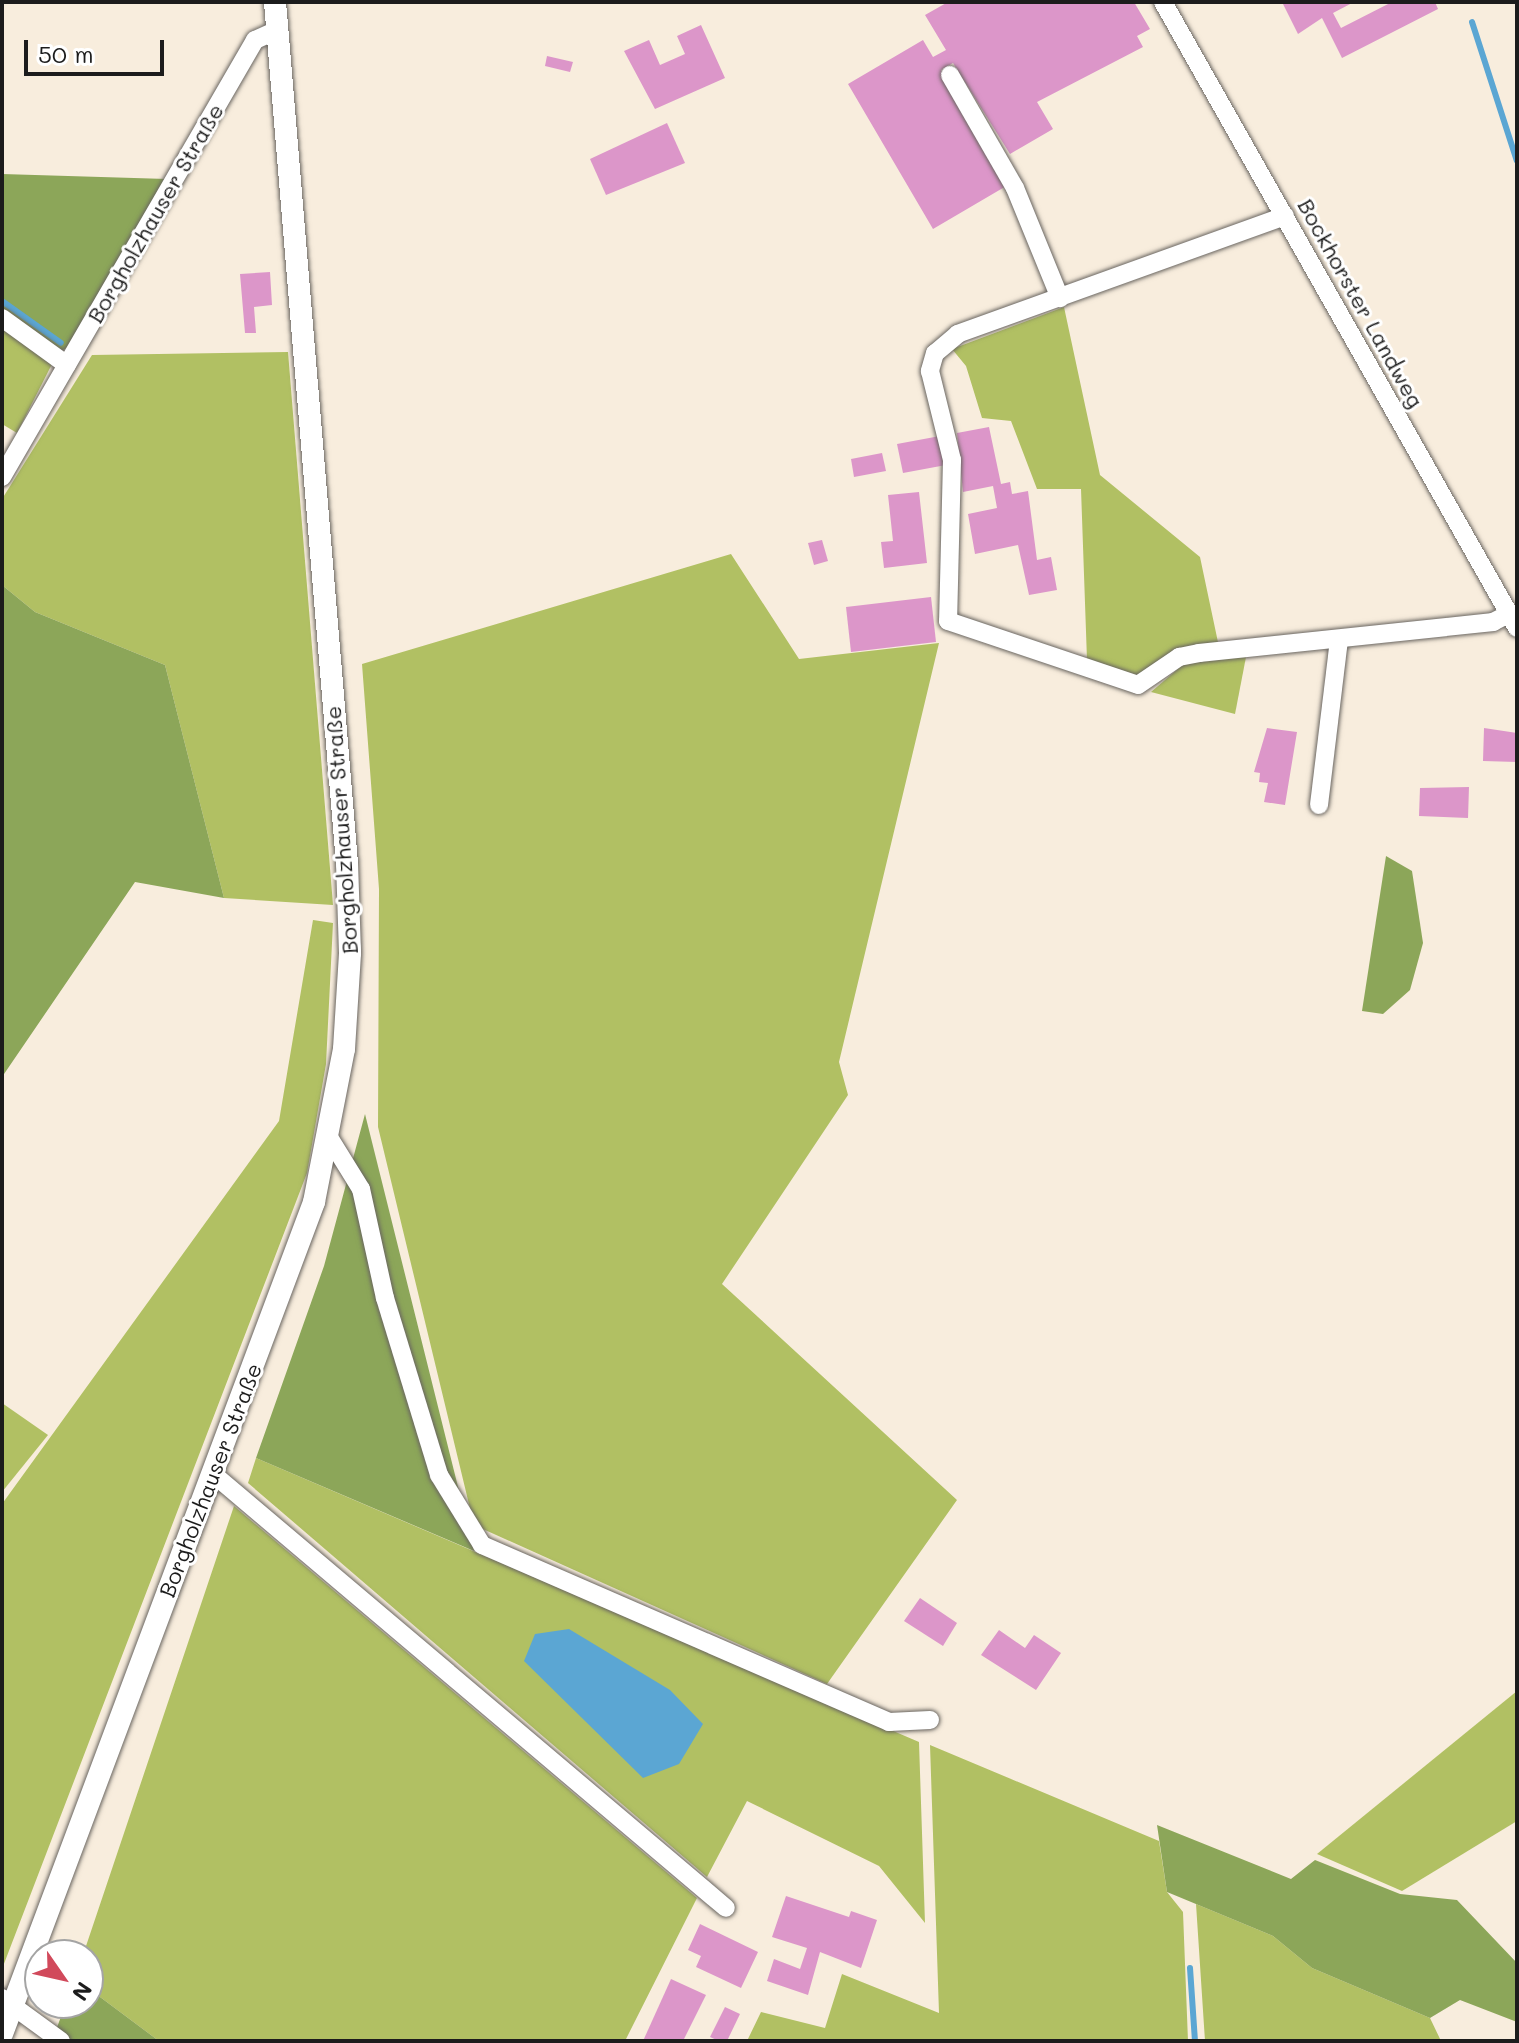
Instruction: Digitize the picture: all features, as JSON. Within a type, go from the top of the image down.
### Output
[{"type":"main road","name":"Borgholzhauser Straße","points":[[2,2034],[7,2002],[292,1265],[330,1139],[344,1049],[350,953],[347,878],[275,2]]},
{"type":"street","name":"Bockhorster Landweg","points":[[1163,2],[1513,621]]},
{"type":"street","name":"Borgholzhauser Straße","points":[[2,477],[255,40],[277,30]]},
{"type":"street","points":[[950,75],[1015,188],[1060,298]]},
{"type":"street","points":[[1285,216],[958,334],[935,353],[930,371],[952,460],[948,621],[1138,685],[1179,657],[1513,621]]},
{"type":"street","points":[[2,318],[67,365]]},
{"type":"street","points":[[1319,805],[1339,639]]},
{"type":"street","points":[[330,1139],[361,1189],[385,1298],[439,1475],[482,1545],[889,1722],[930,1720]]},
{"type":"street","points":[[212,1473],[726,1908]]},
{"type":"street","points":[[7,2002],[61,2041]]},
{"type":"green space","points":[[2,174],[167,179],[74,344],[59,352],[2,310]]},
{"type":"green space","points":[[1064,307],[1100,475],[1200,557],[1219,647],[1133,676],[1087,660],[1081,489],[1037,489],[1011,421],[982,418],[966,366],[952,349]]},
{"type":"green space","points":[[2,329],[52,364],[17,433],[2,424]]},
{"type":"green space","points":[[288,352],[333,905],[224,898],[165,665],[35,612],[2,585],[2,499],[92,355]]},
{"type":"green space","points":[[731,554],[799,659],[939,643],[839,1062],[848,1095],[722,1284],[957,1500],[827,1684],[474,1525],[378,1127],[379,889],[362,664]]},
{"type":"green space","points":[[2,585],[35,612],[165,665],[224,898],[135,882],[2,1077]]},
{"type":"green space","points":[[1246,657],[1235,714],[1151,692],[1186,662]]},
{"type":"green space","points":[[1386,856],[1412,871],[1423,943],[1410,990],[1383,1014],[1362,1011]]},
{"type":"green space","points":[[313,920],[333,923],[326,1064],[307,1173],[2,1969],[2,1504],[279,1121]]},
{"type":"green space","points":[[365,1114],[474,1551],[256,1458],[324,1266]]},
{"type":"green space","points":[[2,1403],[48,1435],[2,1492]]},
{"type":"green space","points":[[256,1458],[919,1742],[925,1923],[879,1866],[747,1801],[707,1877],[248,1483]]},
{"type":"green space","points":[[234,1506],[697,1898],[625,2041],[159,2041],[104,2000],[104,1939],[88,1939]]},
{"type":"green space","points":[[1517,1691],[1517,1821],[1402,1891],[1317,1854]]},
{"type":"green space","points":[[930,1745],[1159,1841],[1167,1892],[1183,1912],[1188,2041],[747,2041],[761,2012],[825,2028],[842,1974],[939,2013]]},
{"type":"green space","points":[[1157,1825],[1291,1879],[1315,1860],[1400,1894],[1457,1900],[1517,1963],[1517,2022],[1460,2000],[1430,2018],[1312,1968],[1273,1936],[1167,1892]]},
{"type":"green space","points":[[1196,1904],[1273,1936],[1312,1968],[1430,2018],[1441,2041],[1205,2041]]},
{"type":"green space","points":[[104,2000],[159,2041],[52,2041],[60,2019],[104,2019]]},
{"type":"water","points":[[569,1629],[670,1690],[703,1724],[679,1764],[643,1778],[524,1661],[535,1634]]},
{"type":"building","points":[[948,2],[1134,2],[1150,29],[1137,36],[1143,47],[1037,102],[1053,129],[1010,154],[953,63],[941,70],[1008,185],[933,229],[848,84],[923,40],[933,57],[946,50],[925,15]]},
{"type":"building","points":[[1282,2],[1354,2],[1333,13],[1341,28],[1392,2],[1435,2],[1438,9],[1342,58],[1322,18],[1298,34]]},
{"type":"building","points":[[701,25],[725,78],[655,109],[624,51],[649,40],[660,65],[685,54],[677,36]]},
{"type":"building","points":[[547,56],[573,62],[570,72],[545,66]]},
{"type":"building","points":[[667,123],[685,163],[606,195],[590,159]]},
{"type":"building","points":[[270,272],[272,305],[254,307],[256,333],[245,333],[240,274]]},
{"type":"building","points":[[989,427],[1001,484],[1010,482],[1012,494],[1028,491],[1037,560],[1051,557],[1057,590],[1029,595],[1018,545],[975,554],[968,514],[997,508],[993,486],[963,492],[957,433]]},
{"type":"building","points":[[940,436],[946,465],[903,473],[897,444]]},
{"type":"building","points":[[882,453],[886,471],[854,477],[851,459]]},
{"type":"building","points":[[919,492],[927,563],[884,568],[881,542],[893,541],[888,495]]},
{"type":"building","points":[[822,540],[828,561],[814,565],[808,543]]},
{"type":"building","points":[[931,597],[936,642],[851,652],[846,607]]},
{"type":"building","points":[[1267,728],[1297,732],[1285,805],[1264,802],[1268,783],[1259,782],[1260,773],[1254,772]]},
{"type":"building","points":[[1484,728],[1517,733],[1517,762],[1483,761]]},
{"type":"building","points":[[1469,787],[1468,818],[1419,816],[1420,788]]},
{"type":"building","points":[[920,1598],[957,1623],[943,1646],[904,1621]]},
{"type":"building","points":[[999,1630],[1025,1648],[1034,1635],[1061,1653],[1036,1690],[981,1655]]},
{"type":"building","points":[[786,1896],[849,1917],[851,1911],[877,1920],[861,1968],[820,1952],[808,1995],[767,1981],[774,1959],[800,1969],[807,1948],[772,1937]]},
{"type":"building","points":[[700,1924],[758,1952],[741,1988],[696,1967],[701,1956],[688,1950]]},
{"type":"building","points":[[671,1979],[706,1995],[683,2041],[643,2041]]},
{"type":"building","points":[[725,2007],[740,2014],[727,2041],[719,2041],[710,2037]]},
{"type":"waterway","points":[[1472,22],[1517,161]]},
{"type":"waterway","points":[[2,301],[61,343]]},
{"type":"waterway","points":[[1190,1968],[1195,2041]]}]
